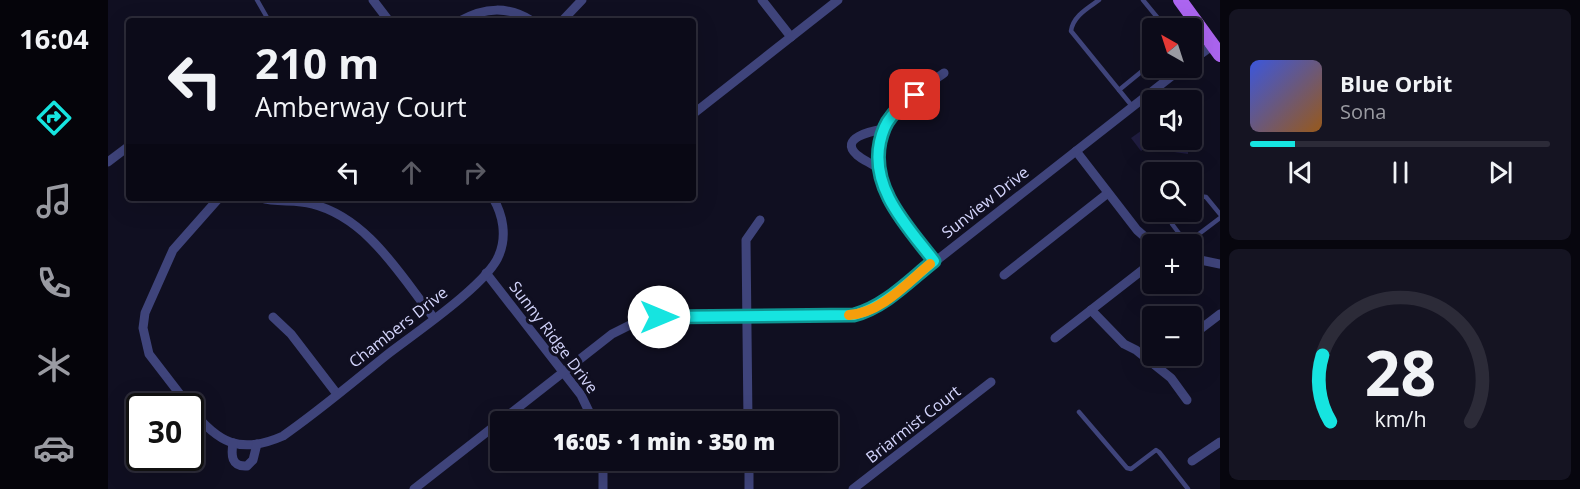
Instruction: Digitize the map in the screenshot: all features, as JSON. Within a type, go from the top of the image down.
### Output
[{"type":"main road","points":[[1180,0],[1216,50]]},
{"type":"street","points":[[373,0],[387,18]]},
{"type":"street","points":[[566,18],[582,0]]},
{"type":"street","points":[[762,0],[791,37]]},
{"type":"street","points":[[696,112],[838,0]]},
{"type":"street","points":[[467,18],[480,12],[499,10],[520,14],[527,18]]},
{"type":"street","points":[[1202,56],[1216,50]]},
{"type":"street","points":[[934,261],[897,213],[885,189],[877,157],[883,129],[891,117],[901,106],[944,73]]},
{"type":"street","name":"Sunview Drive","points":[[414,489],[612,334],[638,321],[659,317],[840,316],[868,312],[1169,78]]},
{"type":"street","points":[[878,168],[858,156],[852,150],[852,143],[861,134],[883,129]]},
{"type":"street","points":[[108,162],[126,148]]},
{"type":"street","points":[[1076,151],[1142,234]]},
{"type":"street","points":[[1004,275],[1108,194]]},
{"type":"street","name":"Chambers Drive","points":[[179,393],[149,354],[143,328],[145,313],[173,250],[216,201]]},
{"type":"street","points":[[314,201],[340,215],[370,238],[434,318]]},
{"type":"street","name":"Chambers Drive","points":[[204,424],[212,433],[232,443],[257,444],[283,436],[434,318],[494,265],[502,243],[501,217],[494,201]]},
{"type":"street","points":[[748,411],[746,240],[760,220]]},
{"type":"street","points":[[1202,260],[1220,264]]},
{"type":"street","points":[[1055,338],[1142,270]]},
{"type":"street","name":"Sunny Ridge Drive","points":[[486,273],[581,395],[589,411]]},
{"type":"street","points":[[1092,310],[1124,344],[1136,350],[1171,378],[1187,400]]},
{"type":"street","points":[[1202,328],[1220,314]]},
{"type":"street","points":[[273,317],[291,334],[337,394]]},
{"type":"street","name":"Briarmist Court","points":[[853,489],[991,382]]},
{"type":"street","points":[[1192,461],[1220,442]]},
{"type":"street","points":[[232,443],[230,456],[241,466],[247,466],[253,460],[257,444]]},
{"type":"street","points":[[603,471],[603,489]]},
{"type":"street","points":[[748,471],[749,489]]},
{"type":"lane","points":[[257,0],[267,18]]},
{"type":"lane","points":[[1100,0],[1076,18],[1071,31],[1132,106]]},
{"type":"lane","points":[[1143,0],[1157,18]]},
{"type":"lane","points":[[1119,90],[1142,71]]},
{"type":"lane","points":[[1199,234],[1220,216],[1206,197],[1202,196]]},
{"type":"lane","points":[[1079,412],[1127,468],[1131,469],[1156,450],[1188,489]]},
{"type":"building","points":[[1142,130],[1142,150],[1141,151],[1131,138]]},
{"type":"building","points":[[1160,150],[1194,150],[1188,151],[1188,154]]},
{"type":"slow traffic","points":[[849,315],[868,312],[930,264]]},
{"type":"route","points":[[659,317],[854,315],[868,312],[934,261],[897,213],[878,172],[877,157],[883,129],[901,106],[915,95]]}]
